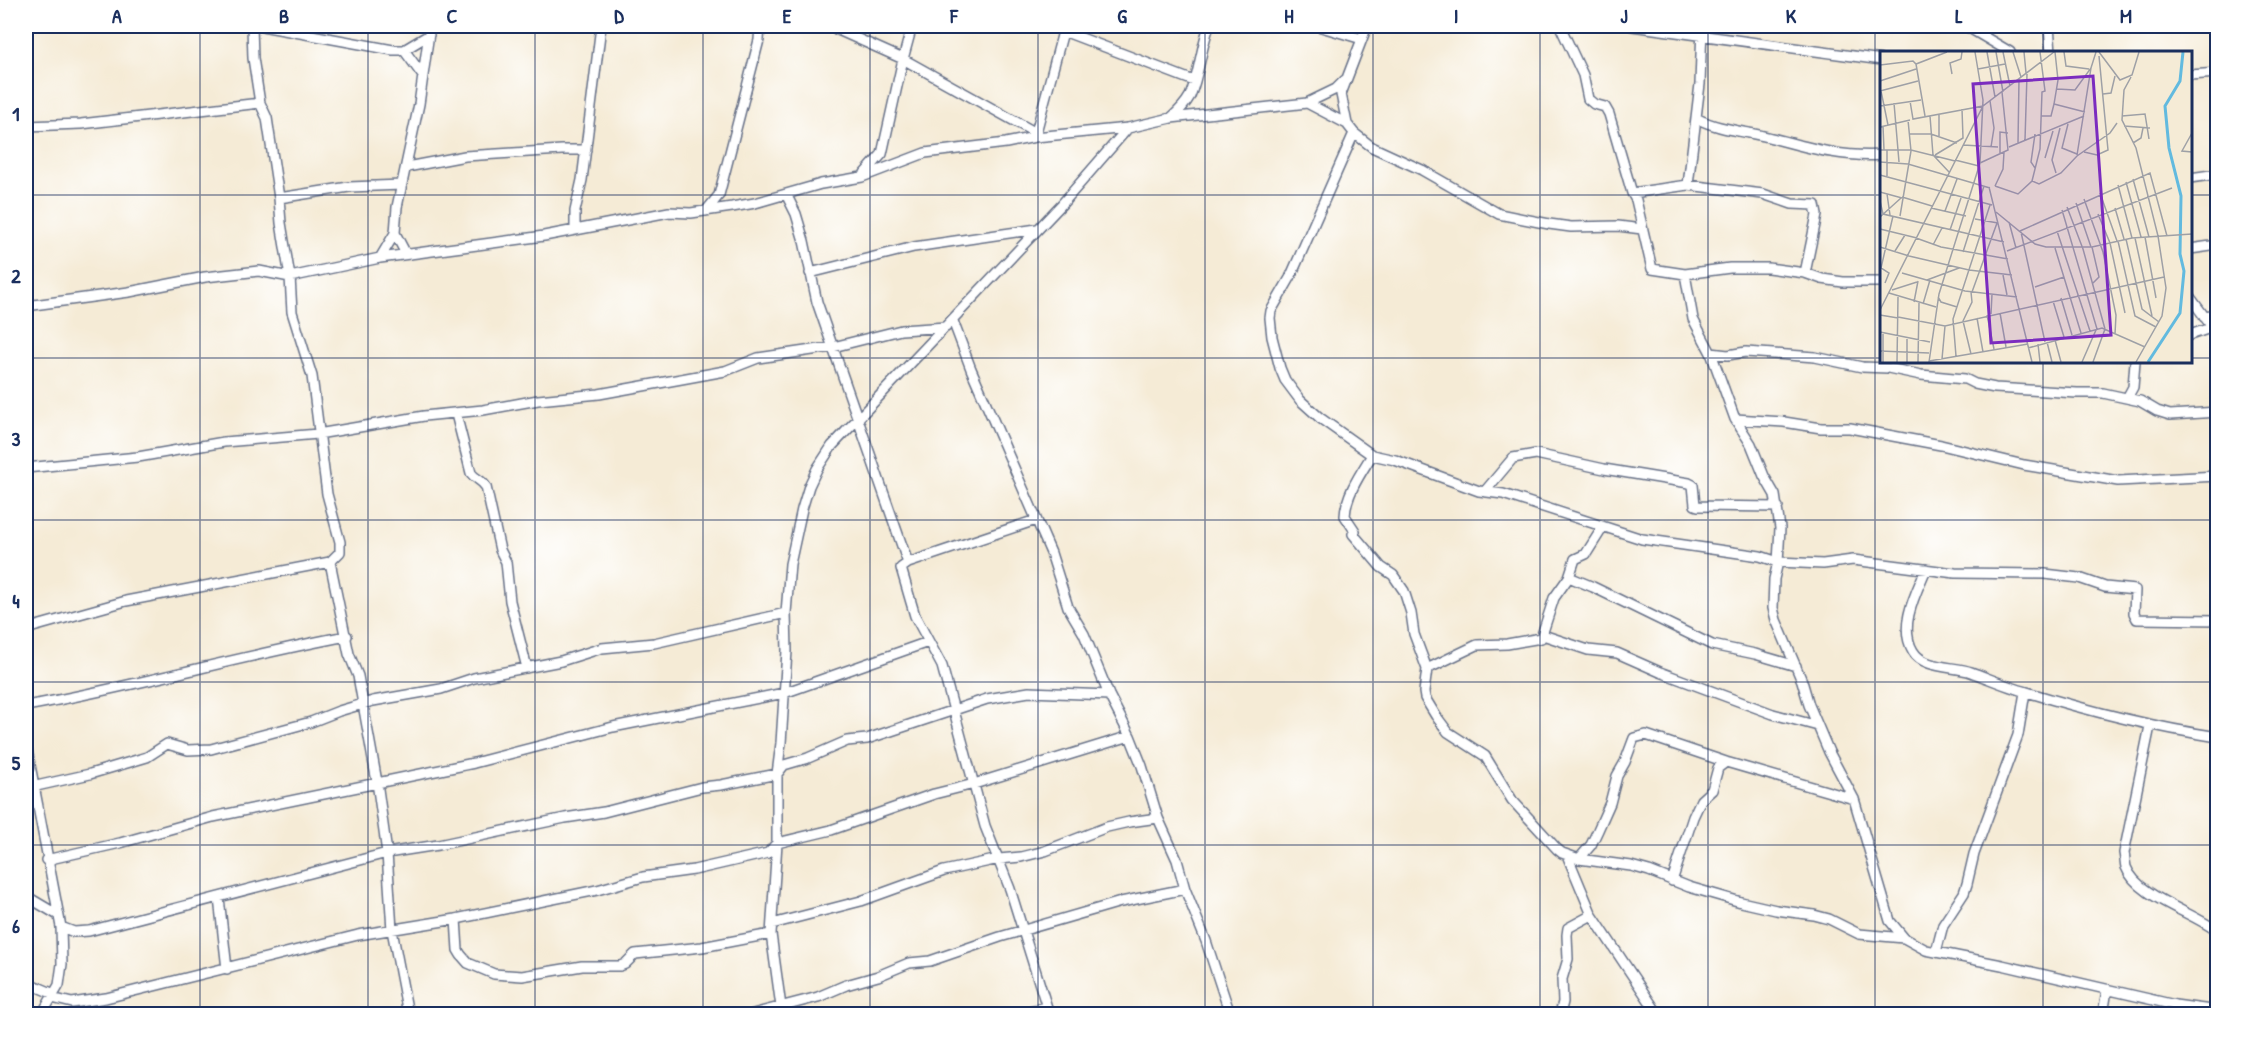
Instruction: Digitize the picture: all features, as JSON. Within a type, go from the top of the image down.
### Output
[{"type":"street","points":[[26,629],[126,601],[330,562],[340,552],[340,542],[327,494],[312,376],[292,312],[290,277],[267,118],[260,103],[253,58],[252,26]]},
{"type":"street","points":[[262,26],[393,50],[404,50],[429,30]]},
{"type":"street","points":[[575,229],[575,211],[586,150],[601,26]]},
{"type":"street","points":[[706,211],[719,195],[757,48],[760,26]]},
{"type":"street","points":[[829,26],[903,59],[1035,135]]},
{"type":"street","points":[[862,177],[882,154],[912,26]]},
{"type":"street","points":[[1050,26],[1064,28],[1194,81]]},
{"type":"street","points":[[1171,118],[1190,96],[1209,26]]},
{"type":"street","points":[[1318,26],[1362,39]]},
{"type":"street","points":[[1347,124],[1341,94],[1366,26]]},
{"type":"street","points":[[1560,26],[1583,75],[1588,99],[1594,104],[1605,107],[1609,114],[1636,200],[1652,269],[1685,274],[1742,267],[1805,273],[1822,279],[1843,282],[1880,282]]},
{"type":"street","points":[[1632,26],[1702,30],[1880,60]]},
{"type":"street","points":[[1966,26],[2008,51]]},
{"type":"street","points":[[2049,26],[2051,51]]},
{"type":"street","points":[[1035,135],[1064,28]]},
{"type":"street","points":[[380,258],[395,233],[429,30]]},
{"type":"street","points":[[1688,185],[1696,118],[1702,30]]},
{"type":"street","points":[[404,50],[423,76]]},
{"type":"street","points":[[2192,75],[2217,73]]},
{"type":"street","points":[[26,306],[129,292],[205,277],[259,271],[290,277],[380,258],[495,243],[669,212],[706,211],[732,207],[821,184],[862,177],[925,153],[1006,143],[1035,135],[1128,128],[1171,118],[1307,103],[1326,96],[1345,80]]},
{"type":"street","points":[[26,126],[81,124],[260,103]]},
{"type":"street","points":[[1307,103],[1347,124],[1354,133],[1372,147],[1422,170],[1499,214],[1571,227],[1617,226],[1642,229]]},
{"type":"street","points":[[1696,118],[1722,128],[1824,153],[1880,155]]},
{"type":"street","points":[[782,1010],[772,929],[777,843],[777,774],[787,651],[786,613],[796,532],[809,486],[832,446],[949,324],[1108,153],[1128,128]]},
{"type":"street","points":[[1354,133],[1270,318],[1280,368],[1292,390],[1315,414],[1372,455],[1395,460],[1479,490],[1486,490],[1642,539],[1760,556],[1778,562],[1823,564],[1853,560],[1954,573],[2045,574],[2079,578],[2105,587],[2135,590],[2134,613],[2137,619],[2217,620]]},
{"type":"street","points":[[407,167],[465,156],[586,150]]},
{"type":"street","points":[[2192,178],[2217,174]]},
{"type":"street","points":[[722,183],[732,207]]},
{"type":"street","points":[[279,198],[349,187],[402,185]]},
{"type":"street","points":[[1632,193],[1688,185],[1763,194],[1792,204],[1815,205],[1817,215],[1805,273]]},
{"type":"street","points":[[786,194],[796,214],[804,241],[817,302],[908,562]]},
{"type":"street","points":[[810,273],[914,247],[1037,229]]},
{"type":"street","points":[[395,233],[406,254]]},
{"type":"street","points":[[2192,249],[2217,245]]},
{"type":"street","points":[[1685,274],[1693,319],[1711,352],[1735,419],[1751,444],[1764,476],[1776,495],[1780,528],[1778,562],[1774,579],[1773,608],[1776,620],[1818,726],[1844,785],[1854,799],[1890,921],[1904,938],[1920,948],[2002,964],[2107,990],[2214,1012]]},
{"type":"street","points":[[2192,300],[2215,331],[2192,335]]},
{"type":"street","points":[[2204,317],[2217,315]]},
{"type":"street","points":[[26,468],[138,457],[224,442],[318,434],[520,403],[599,394],[725,371],[758,358],[833,347],[901,330],[949,324]]},
{"type":"street","points":[[949,324],[1051,554],[1068,607],[1084,634],[1109,694],[1130,736],[1158,818],[1177,860],[1185,889],[1206,941],[1230,1014]]},
{"type":"street","points":[[1711,352],[1728,355],[1746,352],[1815,357],[1862,367],[1888,368],[1921,375],[1965,379],[1975,384],[1995,388],[2103,393],[2140,401],[2157,411],[2170,415],[2217,412]]},
{"type":"street","points":[[2127,398],[2133,387],[2135,363]]},
{"type":"street","points":[[456,414],[471,473],[486,487],[500,550],[506,562],[510,601],[527,668]]},
{"type":"street","points":[[1735,419],[1784,422],[1821,428],[1850,428],[1941,445],[2024,465],[2118,481],[2217,476]]},
{"type":"street","points":[[1486,490],[1513,458],[1536,454],[1604,469],[1689,483],[1693,485],[1695,505],[1698,506],[1778,507]]},
{"type":"street","points":[[1372,455],[1358,478],[1345,516],[1355,531],[1353,534],[1381,567],[1393,575],[1404,591],[1411,613],[1414,634],[1427,669],[1425,698],[1442,724],[1456,738],[1485,756],[1518,808],[1557,849],[1579,859],[1631,866],[1741,902],[1829,919],[1859,934],[1904,938]]},
{"type":"street","points":[[1016,1014],[1047,1010],[999,859],[985,826],[942,666],[915,616],[901,568],[908,562],[1036,520]]},
{"type":"street","points":[[1427,669],[1477,645],[1530,641],[1543,635],[1554,598],[1569,578],[1575,559],[1586,554],[1603,527]]},
{"type":"street","points":[[330,562],[349,654],[358,676],[364,706],[387,853],[392,930],[408,1014]]},
{"type":"street","points":[[1926,569],[1909,612],[1908,634],[1918,659],[1968,671],[2025,692],[2150,726],[2217,737]]},
{"type":"street","points":[[1569,578],[1593,587],[1712,645],[1796,666]]},
{"type":"street","points":[[32,787],[147,758],[167,744],[188,750],[211,748],[311,723],[339,711],[364,706],[373,701],[441,689],[474,678],[561,661],[602,648],[654,643],[786,613]]},
{"type":"street","points":[[1543,635],[1588,650],[1617,653],[1660,672],[1773,714],[1818,726]]},
{"type":"street","points":[[26,706],[147,681],[289,646],[347,636]]},
{"type":"street","points":[[46,860],[120,843],[213,817],[474,763],[613,727],[784,693],[928,642]]},
{"type":"street","points":[[61,927],[74,932],[89,931],[387,853],[604,812],[702,787],[777,774],[784,765],[808,758],[847,741],[867,740],[987,699],[1029,692],[1109,694]]},
{"type":"street","points":[[1936,952],[1943,925],[1964,893],[1974,854],[2018,735],[2025,692]]},
{"type":"street","points":[[2150,726],[2124,852],[2126,867],[2144,887],[2217,932]]},
{"type":"street","points":[[1579,859],[1591,845],[1610,803],[1617,776],[1637,736],[1646,735],[1726,762],[1854,799]]},
{"type":"street","points":[[26,982],[72,1004],[227,969],[358,935],[456,919],[597,890],[643,877],[718,865],[768,853],[777,843],[831,830],[934,794],[1130,736]]},
{"type":"street","points":[[26,744],[32,787],[61,927],[62,964],[59,985],[42,1014]]},
{"type":"street","points":[[1672,880],[1693,817],[1701,800],[1712,790],[1718,768],[1726,762]]},
{"type":"street","points":[[456,919],[458,950],[464,960],[494,974],[509,976],[545,974],[582,966],[620,966],[635,954],[702,947],[772,929],[861,901],[944,871],[1045,851],[1107,828],[1158,818]]},
{"type":"street","points":[[1567,855],[1592,915],[1658,1014]]},
{"type":"street","points":[[753,1014],[782,1010],[909,963],[930,961],[957,950],[1121,902],[1185,889]]},
{"type":"street","points":[[26,896],[58,915]]},
{"type":"street","points":[[219,898],[227,969]]},
{"type":"street","points":[[1560,1014],[1563,1002],[1562,980],[1568,959],[1568,928],[1592,915]]},
{"type":"street","points":[[2103,1014],[2107,990]]}]
